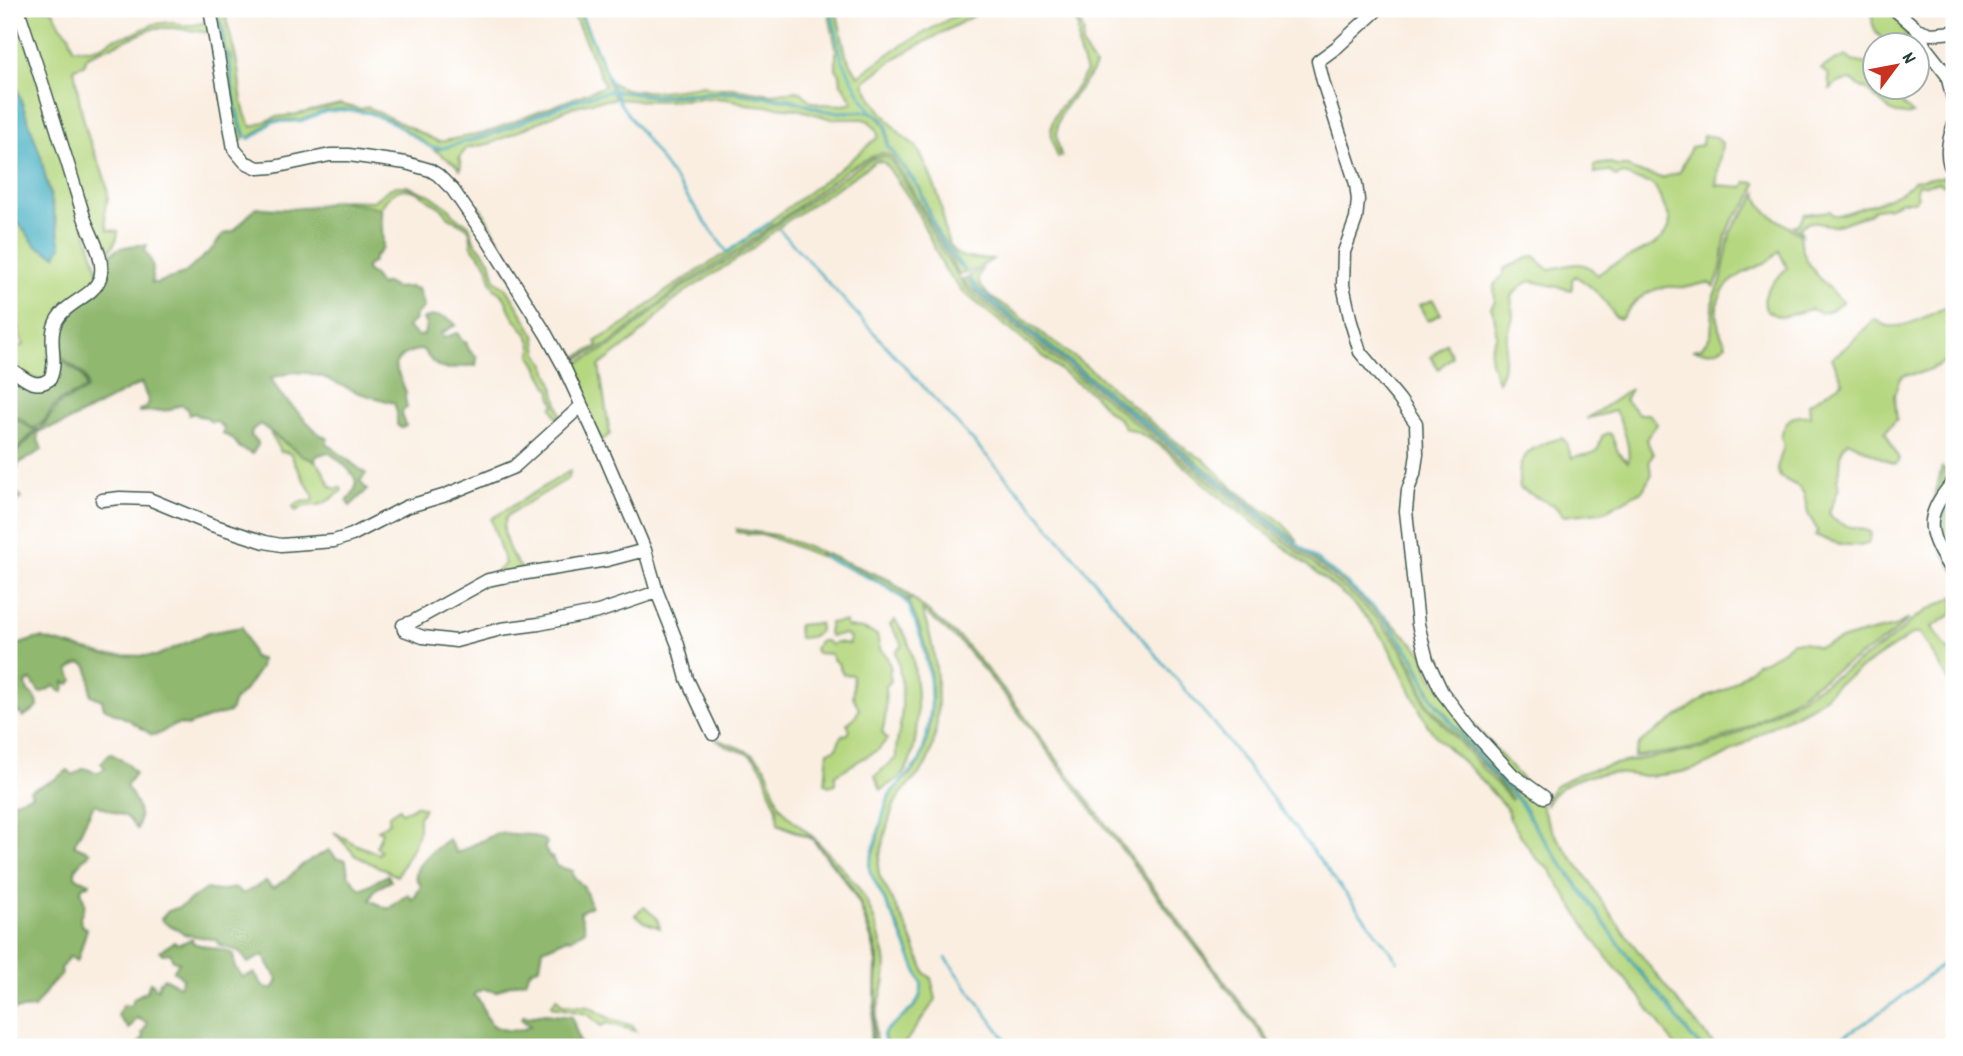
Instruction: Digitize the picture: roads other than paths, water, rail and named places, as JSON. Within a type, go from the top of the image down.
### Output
[{"type":"street","points":[[9,368],[31,383],[41,384],[50,379],[54,369],[54,324],[62,312],[96,285],[101,270],[99,254],[85,220],[74,178],[18,9]]},
{"type":"street","points":[[210,9],[234,149],[251,166],[267,168],[330,155],[349,155],[419,166],[438,175],[453,190],[476,223],[553,347],[604,454],[645,550],[687,679],[713,734]]},
{"type":"street","points":[[1378,9],[1318,61],[1356,184],[1356,219],[1345,252],[1343,285],[1350,322],[1360,352],[1416,423],[1417,454],[1406,511],[1418,624],[1427,660],[1442,692],[1469,727],[1513,775],[1544,797]]},
{"type":"street","points":[[1894,9],[1917,29],[1931,34],[1954,32]]},
{"type":"street","points":[[1917,29],[1925,47],[1947,75],[1954,104]]},
{"type":"street","points":[[1954,124],[1947,145],[1948,159],[1954,174]]},
{"type":"street","points":[[102,500],[149,499],[212,525],[281,545],[334,541],[352,535],[406,507],[443,496],[514,467],[581,406]]},
{"type":"street","points":[[1954,481],[1937,505],[1931,522],[1934,540],[1954,575]]},
{"type":"street","points":[[645,550],[607,560],[488,580],[403,625],[404,630],[416,635],[456,642],[500,629],[598,612],[657,592]]},
{"type":"water","points":[[9,66],[41,157],[61,246],[56,256],[36,246],[9,213]]},
{"type":"waterway","points":[[579,9],[619,102],[727,252],[770,222]]},
{"type":"waterway","points":[[831,9],[842,59],[871,111]]},
{"type":"waterway","points":[[217,19],[222,32],[224,51],[230,58],[238,113],[244,133],[249,139],[272,122],[301,121],[325,112],[340,110],[369,113],[393,123],[430,147],[443,148],[489,135],[589,96],[613,91],[655,96],[733,92],[791,100],[836,112],[871,111],[881,118],[886,126],[888,146],[919,188],[938,236],[964,270]]},
{"type":"waterway","points":[[780,230],[1027,500],[1222,734],[1398,961]]},
{"type":"waterway","points":[[970,279],[978,291],[1345,582],[1384,616],[1414,659],[1432,699],[1520,802],[1637,969],[1691,1038],[1702,1047]]},
{"type":"waterway","points":[[824,557],[882,584],[909,606],[922,641],[930,681],[931,706],[920,760],[889,795],[869,864],[870,872],[921,982],[919,998],[915,1004],[885,1031],[883,1035],[886,1047]]},
{"type":"waterway","points":[[1828,1047],[1895,1002],[1954,955]]},
{"type":"waterway","points":[[946,958],[1011,1047]]}]
